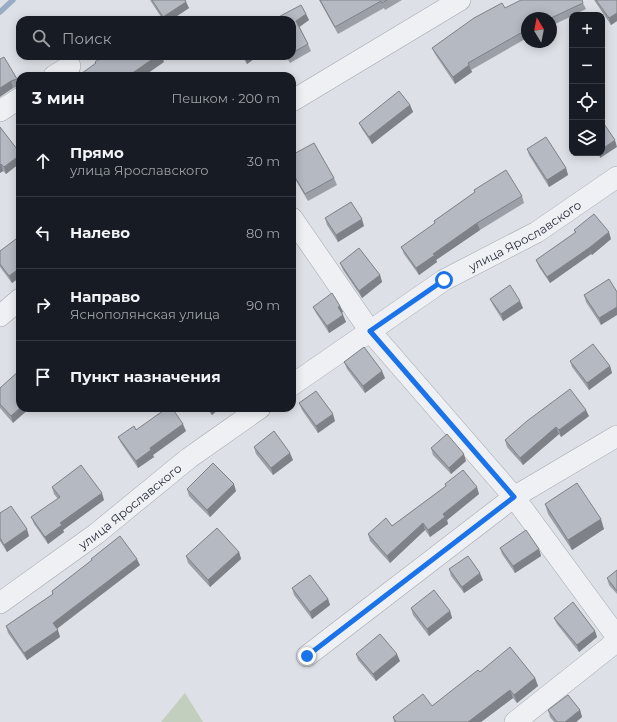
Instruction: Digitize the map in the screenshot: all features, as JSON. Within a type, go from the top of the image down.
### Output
[{"type":"street","points":[[296,99],[460,0]]},
{"type":"street","points":[[0,111],[16,101]]},
{"type":"street","name":"улица Ярославского","points":[[296,382],[444,280],[537,232],[617,177]]},
{"type":"street","points":[[296,224],[370,331],[514,497],[617,637]]},
{"type":"street","points":[[0,316],[16,302]]},
{"type":"street","name":"улица Ярославского","points":[[0,603],[96,534],[189,458],[254,412]]},
{"type":"street","points":[[307,656],[514,497],[617,436]]},
{"type":"street","points":[[515,722],[617,641]]},
{"type":"green space","points":[[185,693],[203,722],[161,722]]},
{"type":"building","points":[[152,0],[185,0],[186,2],[162,16]]},
{"type":"building","points":[[320,0],[387,0],[382,3],[381,1],[335,27]]},
{"type":"building","points":[[521,0],[582,0],[583,3],[557,15],[557,12],[521,12],[521,33],[468,63],[469,65],[453,77],[432,48],[474,18],[502,3],[505,8]]},
{"type":"building","points":[[596,0],[617,0],[617,13],[609,18]]},
{"type":"building","points":[[301,5],[306,14],[296,21],[296,16],[280,16]]},
{"type":"building","points":[[296,21],[308,44],[296,51]]},
{"type":"building","points":[[4,57],[16,79],[0,88],[0,59]]},
{"type":"building","points":[[98,60],[151,60],[134,72],[84,72],[96,63],[95,62]]},
{"type":"building","points":[[399,91],[410,105],[369,137],[359,123]]},
{"type":"building","points":[[605,125],[615,140],[605,147]]},
{"type":"building","points":[[0,127],[16,148],[16,158],[4,167],[1,164],[0,165]]},
{"type":"building","points":[[546,137],[566,168],[547,180],[527,149]]},
{"type":"building","points":[[314,143],[334,178],[305,194],[296,179],[296,153]]},
{"type":"building","points":[[506,170],[522,196],[477,223],[416,268],[401,247],[475,192],[474,190]]},
{"type":"building","points":[[351,202],[362,219],[336,235],[325,218]]},
{"type":"building","points":[[594,214],[609,232],[589,248],[547,277],[536,260],[576,232],[574,230]]},
{"type":"building","points":[[16,239],[16,271],[9,276],[0,264],[0,251]]},
{"type":"building","points":[[359,248],[380,275],[359,291],[340,263]]},
{"type":"building","points":[[609,279],[617,292],[617,307],[599,318],[584,295]]},
{"type":"building","points":[[510,285],[520,301],[501,314],[490,299]]},
{"type":"building","points":[[332,293],[340,306],[338,307],[343,315],[327,326],[313,307]]},
{"type":"building","points":[[593,344],[610,366],[587,383],[570,361]]},
{"type":"building","points":[[364,347],[382,371],[363,386],[344,362]]},
{"type":"building","points":[[16,374],[16,412],[11,416],[0,404],[0,388]]},
{"type":"building","points":[[570,389],[586,410],[559,430],[556,427],[520,458],[505,440],[527,421]]},
{"type":"building","points":[[316,391],[333,414],[316,426],[299,403]]},
{"type":"building","points":[[161,412],[175,412],[183,424],[150,448],[151,450],[136,461],[118,437],[134,426],[136,430]]},
{"type":"building","points":[[274,431],[290,453],[271,468],[254,447]]},
{"type":"building","points":[[447,434],[464,454],[449,468],[431,448]]},
{"type":"building","points":[[213,463],[234,484],[207,510],[187,489]]},
{"type":"building","points":[[81,465],[102,493],[60,523],[62,525],[45,537],[31,517],[60,497],[52,487]]},
{"type":"building","points":[[463,470],[477,487],[443,514],[445,517],[428,530],[423,523],[387,556],[368,534],[386,518],[392,526],[446,486],[445,484]]},
{"type":"building","points":[[577,483],[601,519],[568,540],[545,504]]},
{"type":"building","points":[[11,506],[27,529],[4,545],[0,538],[0,513]]},
{"type":"building","points":[[217,528],[239,552],[208,580],[186,556]]},
{"type":"building","points":[[526,530],[539,549],[513,566],[500,548]]},
{"type":"building","points":[[120,536],[137,559],[53,623],[58,630],[24,653],[6,626],[53,594],[52,591]]},
{"type":"building","points":[[468,556],[480,573],[462,587],[449,569]]},
{"type":"building","points":[[617,570],[617,591],[607,578]]},
{"type":"building","points":[[310,575],[328,599],[310,612],[292,588]]},
{"type":"building","points":[[434,590],[450,611],[427,629],[411,608]]},
{"type":"building","points":[[573,602],[595,631],[577,645],[554,618]]},
{"type":"building","points":[[380,634],[397,654],[373,674],[356,654]]},
{"type":"building","points":[[510,647],[535,678],[514,695],[510,690],[468,722],[396,722],[393,717],[423,694],[432,706],[478,670],[480,672]]},
{"type":"building","points":[[568,695],[580,710],[565,722],[557,722],[548,710]]},
{"type":"waterway","points":[[0,12],[13,0]]},
{"type":"route","points":[[307,656],[514,497],[370,331],[444,280]]}]
